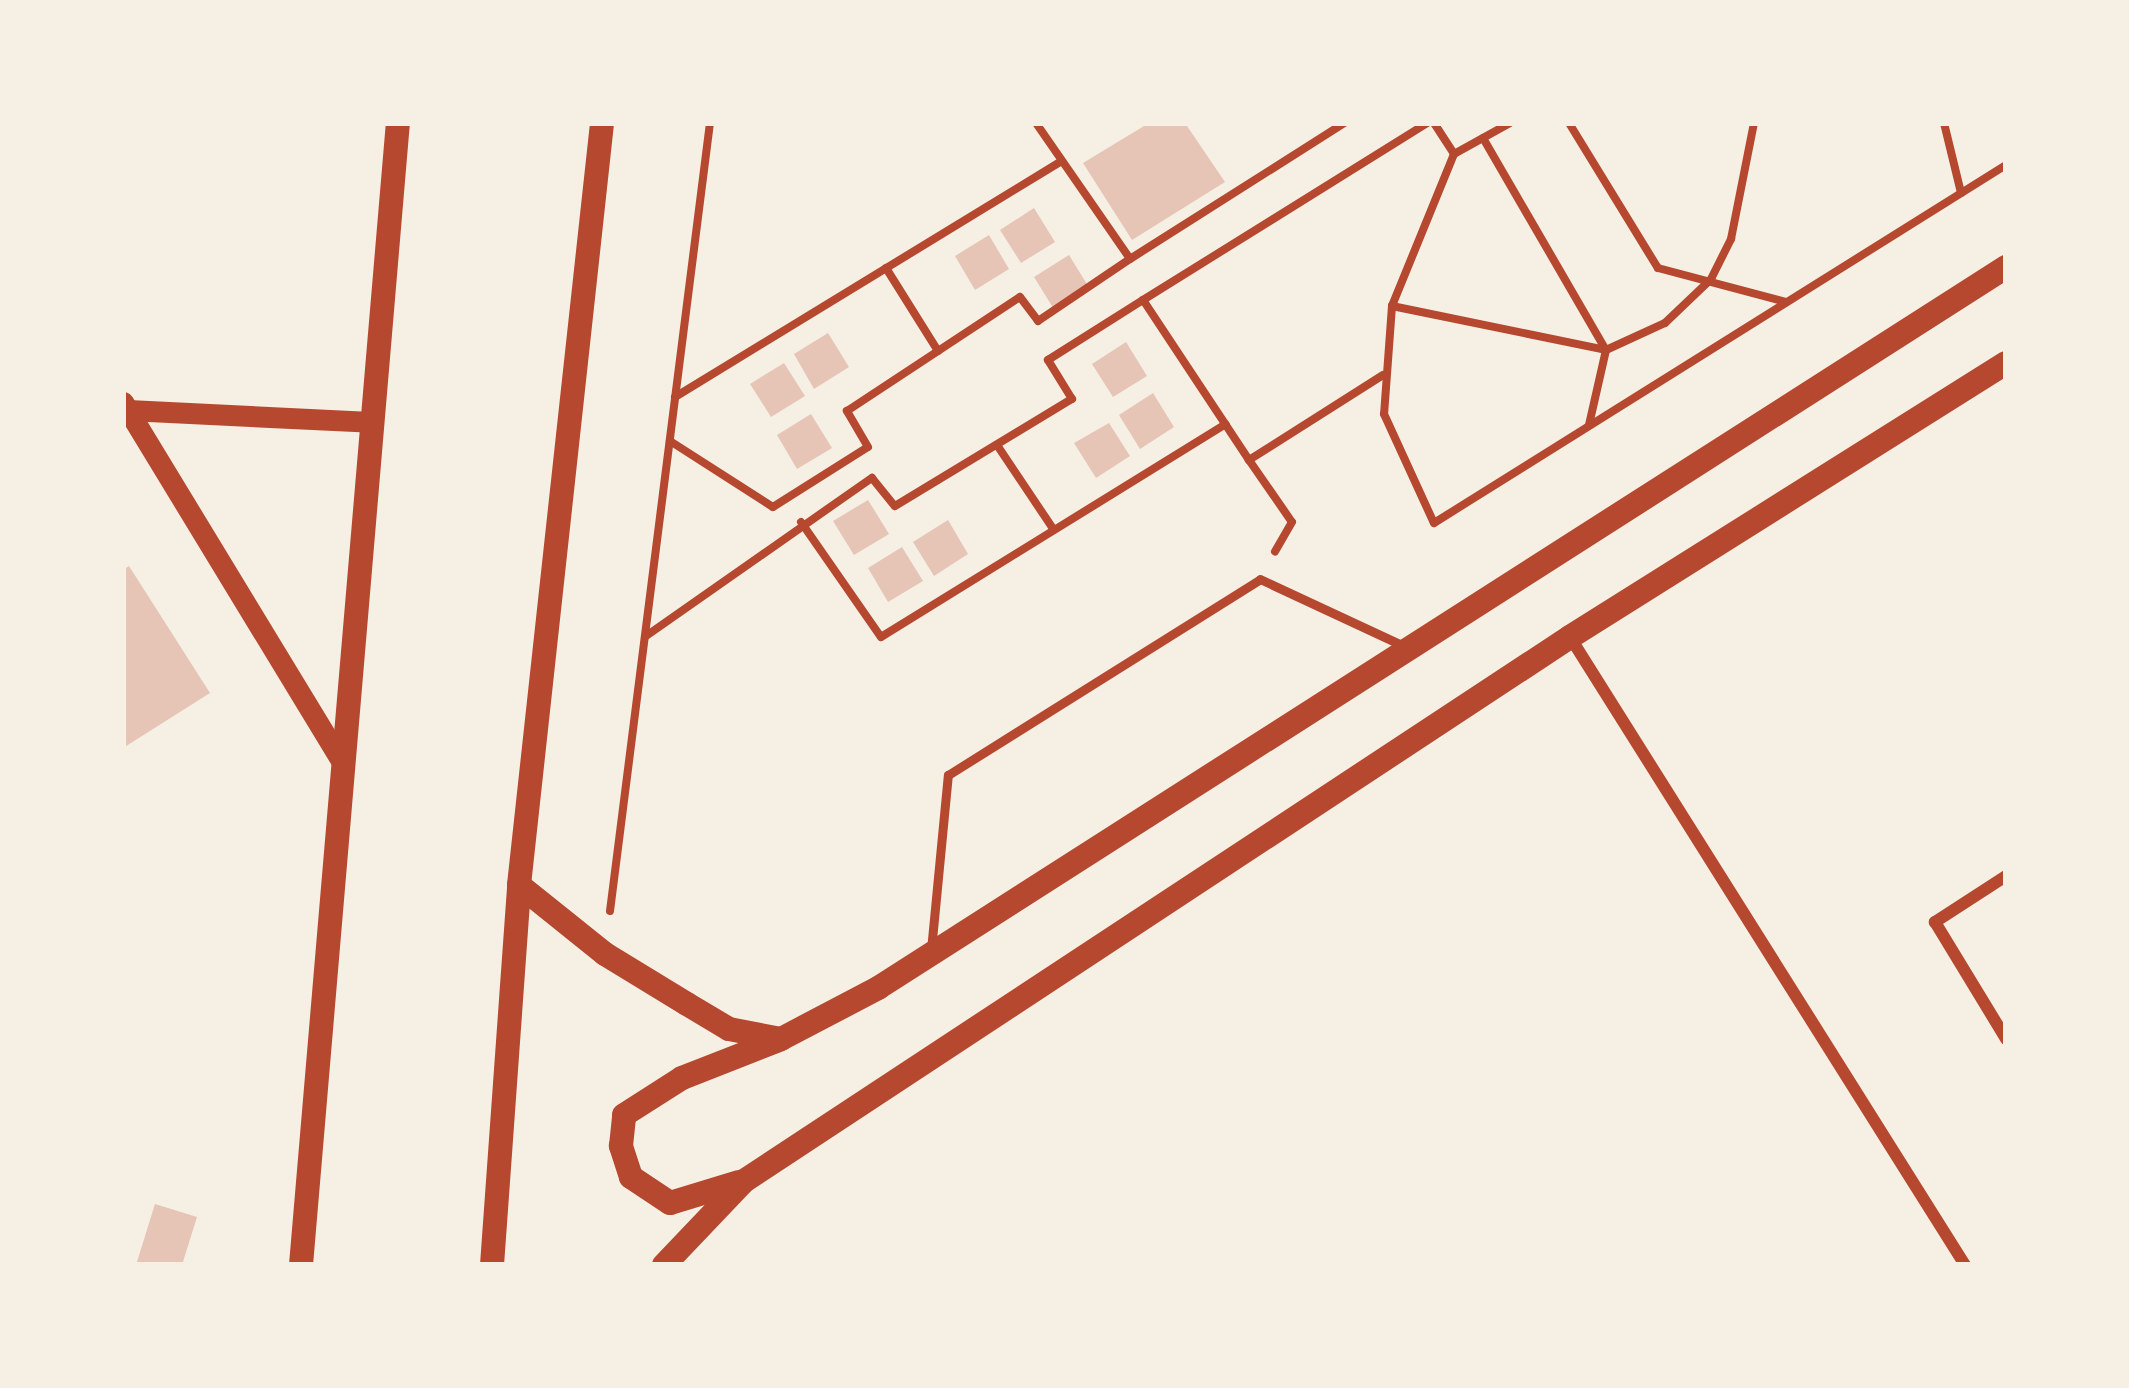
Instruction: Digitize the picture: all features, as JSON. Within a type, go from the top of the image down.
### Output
[{"type":"main road","points":[[301,1265],[340,759],[398,123]]},
{"type":"main road","points":[[492,1265],[519,885],[602,123]]},
{"type":"main road","points":[[744,1180],[670,1203],[631,1177],[621,1146],[624,1115],[682,1078],[781,1039],[931,954],[2006,267]]},
{"type":"main road","points":[[664,1265],[744,1180],[1570,637],[2006,363]]},
{"type":"main road","points":[[519,885],[605,954],[729,1029],[781,1039]]},
{"type":"street","points":[[125,406],[371,422]]},
{"type":"street","points":[[125,406],[340,759]]},
{"type":"street","points":[[1570,637],[1965,1265]]},
{"type":"street","points":[[2006,876],[1935,922],[2006,1039]]},
{"type":"lane","points":[[931,954],[948,775],[1260,579],[1409,648]]},
{"type":"path","points":[[605,954],[710,123]]},
{"type":"path","points":[[1036,123],[1130,259]]},
{"type":"path","points":[[670,440],[772,507],[868,447],[847,410],[1020,297],[1038,321],[1344,123]]},
{"type":"path","points":[[645,637],[801,522],[872,478],[895,506],[1072,398],[1048,360],[1431,123],[1454,154]]},
{"type":"path","points":[[1510,123],[1454,154],[1392,306],[1384,414],[1398,457],[1434,524],[2006,165]]},
{"type":"path","points":[[1569,123],[1658,268],[1786,302]]},
{"type":"path","points":[[1392,306],[1606,350],[1666,323],[1711,279],[1731,239],[1754,123]]},
{"type":"path","points":[[1943,123],[1961,193]]},
{"type":"path","points":[[1483,138],[1606,350],[1589,426]]},
{"type":"path","points":[[675,397],[1062,160]]},
{"type":"path","points":[[886,268],[938,351]]},
{"type":"path","points":[[1143,300],[1292,522],[1260,579]]},
{"type":"path","points":[[1249,460],[1384,375]]},
{"type":"path","points":[[801,522],[881,637],[1226,424]]},
{"type":"path","points":[[997,445],[1054,530]]},
{"type":"building","points":[[1149,123],[1185,123],[1225,182],[1132,240],[1083,163]]},
{"type":"building","points":[[1034,208],[1055,242],[1021,263],[1000,230]]},
{"type":"building","points":[[989,235],[1009,269],[975,290],[955,256]]},
{"type":"building","points":[[1069,255],[1090,289],[1055,311],[1034,277]]},
{"type":"building","points":[[828,333],[849,367],[814,389],[794,354]]},
{"type":"building","points":[[1126,342],[1147,376],[1113,397],[1092,364]]},
{"type":"building","points":[[784,363],[805,396],[771,417],[750,384]]},
{"type":"building","points":[[1153,393],[1174,427],[1140,449],[1119,415]]},
{"type":"building","points":[[811,414],[832,448],[797,469],[777,435]]},
{"type":"building","points":[[1109,423],[1130,456],[1096,478],[1074,443]]},
{"type":"building","points":[[868,500],[889,534],[854,555],[833,521]]},
{"type":"building","points":[[948,520],[968,554],[934,576],[913,542]]},
{"type":"building","points":[[902,547],[923,581],[888,602],[868,568]]},
{"type":"building","points":[[129,566],[210,693],[123,748],[123,570]]},
{"type":"building","points":[[155,1204],[197,1217],[182,1265],[136,1265]]}]
